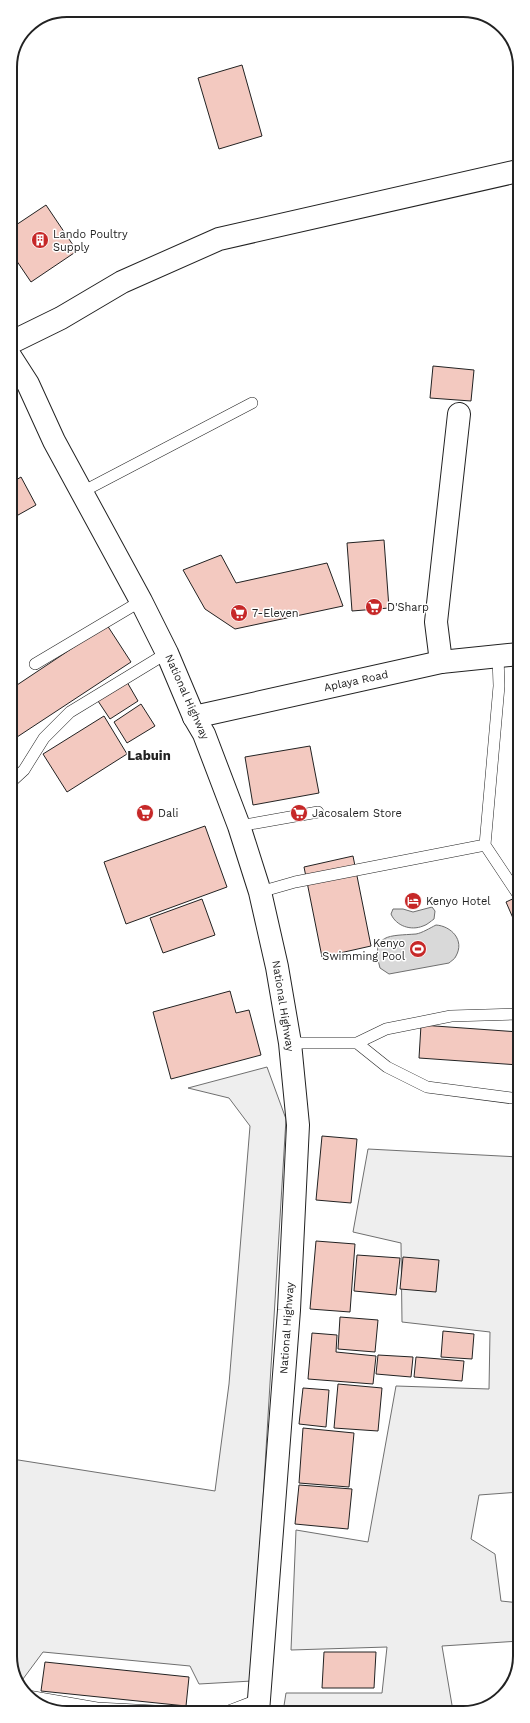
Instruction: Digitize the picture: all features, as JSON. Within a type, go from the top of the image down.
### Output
[{"type":"main road","points":[[17,351],[61,318],[122,282],[218,240],[513,172]]},
{"type":"main road","name":"National Highway","points":[[17,365],[28,384],[54,441],[141,601],[167,653],[194,717],[204,734],[239,826],[260,892],[277,967],[290,1043],[298,1133],[289,1310],[259,1706]]},
{"type":"main road","points":[[441,662],[436,622],[459,414]]},
{"type":"main road","name":"Aplaya Road","points":[[194,717],[441,662],[509,655]]},
{"type":"lane","points":[[82,492],[252,403]]},
{"type":"lane","points":[[35,664],[141,601]]},
{"type":"lane","points":[[17,776],[24,770],[44,738],[70,712],[167,653]]},
{"type":"lane","points":[[509,655],[499,686],[485,845],[513,887]]},
{"type":"lane","points":[[239,826],[318,812]]},
{"type":"lane","points":[[260,892],[294,882],[485,845]]},
{"type":"lane","points":[[290,1043],[357,1043],[386,1029],[451,1016],[513,1014]]},
{"type":"lane","points":[[357,1043],[387,1068],[427,1087],[513,1098]]},
{"type":"lane","points":[[39,1698],[86,1706]]},
{"type":"shaded area","points":[[432,907],[435,911],[434,919],[426,925],[414,928],[409,928],[396,922],[391,914],[393,909],[403,909],[413,912]]},
{"type":"shaded area","name":"Kenyo Swimming Pool","points":[[436,925],[447,928],[458,939],[458,950],[454,959],[449,963],[389,974],[380,968],[378,948],[380,942],[391,936],[423,932]]},
{"type":"shaded area","points":[[267,1067],[286,1119],[252,1681],[199,1684],[190,1666],[43,1652],[23,1679],[17,1663],[17,1460],[215,1491],[229,1384],[250,1126],[229,1098],[188,1088]]},
{"type":"shaded area","points":[[368,1149],[513,1157],[513,1493],[479,1495],[471,1539],[495,1554],[501,1601],[513,1602],[513,1641],[442,1646],[452,1706],[284,1706],[286,1693],[382,1693],[387,1647],[291,1650],[296,1530],[368,1542],[396,1386],[489,1389],[490,1332],[402,1322],[401,1243],[353,1232]]},
{"type":"building","points":[[242,65],[262,136],[219,149],[198,78]]},
{"type":"building","name":"Lando Poultry Supply","points":[[46,205],[77,251],[31,282],[17,261],[17,224]]},
{"type":"building","points":[[433,366],[474,370],[471,401],[430,398]]},
{"type":"building","points":[[21,477],[36,505],[17,516],[17,479]]},
{"type":"building","points":[[384,540],[389,608],[352,611],[347,543]]},
{"type":"building","points":[[221,555],[236,583],[327,563],[343,606],[235,629],[205,609],[183,570]]},
{"type":"building","points":[[107,625],[131,662],[17,737],[17,685]]},
{"type":"building","points":[[127,682],[138,701],[110,719],[98,701]]},
{"type":"building","points":[[141,704],[155,726],[127,743],[114,722]]},
{"type":"building","points":[[104,716],[127,754],[67,792],[43,754]]},
{"type":"building","points":[[310,746],[319,793],[253,805],[245,757]]},
{"type":"building","points":[[205,826],[227,887],[126,924],[104,862]]},
{"type":"building","points":[[353,856],[371,946],[322,957],[304,867]]},
{"type":"building","points":[[202,899],[215,935],[163,953],[150,918]]},
{"type":"building","points":[[513,899],[513,918],[506,902]]},
{"type":"building","points":[[230,991],[236,1013],[249,1010],[261,1055],[171,1079],[153,1012]]},
{"type":"building","points":[[421,1025],[513,1032],[513,1065],[419,1058]]},
{"type":"building","points":[[322,1136],[357,1139],[351,1203],[316,1200]]},
{"type":"building","points":[[316,1241],[355,1244],[350,1312],[310,1309]]},
{"type":"building","points":[[357,1255],[400,1258],[396,1295],[354,1291]]},
{"type":"building","points":[[403,1257],[439,1260],[436,1292],[400,1289]]},
{"type":"building","points":[[340,1317],[378,1320],[375,1352],[338,1349]]},
{"type":"building","points":[[443,1331],[474,1334],[472,1359],[441,1357]]},
{"type":"building","points":[[312,1333],[337,1335],[336,1352],[376,1356],[373,1384],[308,1379]]},
{"type":"building","points":[[378,1355],[413,1357],[411,1377],[376,1374]]},
{"type":"building","points":[[416,1357],[464,1361],[462,1381],[414,1377]]},
{"type":"building","points":[[338,1384],[382,1388],[378,1431],[334,1428]]},
{"type":"building","points":[[303,1388],[329,1390],[326,1427],[299,1424]]},
{"type":"building","points":[[303,1428],[354,1433],[349,1487],[299,1483]]},
{"type":"building","points":[[299,1485],[352,1489],[348,1529],[295,1524]]},
{"type":"building","points":[[324,1652],[376,1652],[374,1688],[322,1688]]},
{"type":"building","points":[[45,1662],[189,1677],[186,1706],[41,1691]]},
{"type":"place","name":"Lando Poultry Supply","points":[[40,240]]},
{"type":"place","name":"D'Sharp","points":[[374,607]]},
{"type":"place","name":"7-Eleven","points":[[239,613]]},
{"type":"place","name":"Dali","points":[[145,813]]},
{"type":"place","name":"Jacosalem Store","points":[[299,813]]},
{"type":"place","name":"Kenyo Hotel","points":[[413,901]]},
{"type":"place","name":"Kenyo Swimming Pool","points":[[418,949]]},
{"type":"district","name":"Labuin","points":[[149,755]]}]
